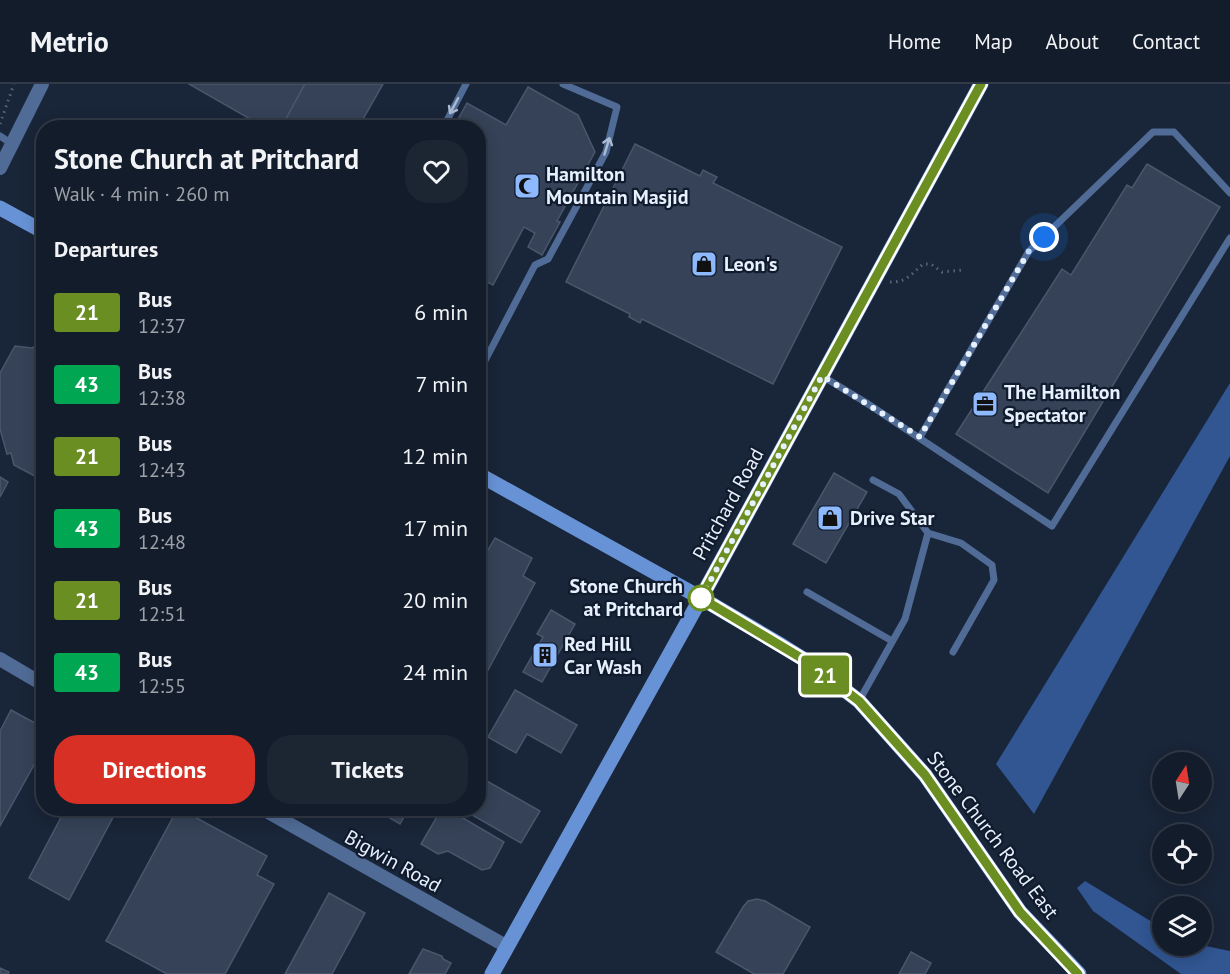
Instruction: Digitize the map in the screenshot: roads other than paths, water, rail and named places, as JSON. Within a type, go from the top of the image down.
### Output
[{"type":"main road","name":"Pritchard Road","points":[[492,974],[701,598],[981,84]]},
{"type":"main road","points":[[0,208],[36,228]]},
{"type":"main road","name":"Stone Church Road East","points":[[486,478],[701,598],[808,662],[859,701],[925,775],[1020,912],[1078,974]]},
{"type":"street","points":[[0,168],[42,84]]},
{"type":"street","points":[[0,659],[36,680]]},
{"type":"street","name":"Bigwin Road","points":[[275,816],[506,946]]},
{"type":"lane","points":[[446,120],[466,84]]},
{"type":"lane","points":[[486,359],[535,265],[548,259],[606,152],[617,107],[563,84]]},
{"type":"lane","points":[[920,437],[1029,251],[1153,132],[1174,132],[1230,193]]},
{"type":"lane","points":[[0,136],[12,144]]},
{"type":"lane","points":[[822,376],[920,437],[1052,526],[1230,238]]},
{"type":"lane","points":[[873,480],[899,494],[928,533],[962,543],[992,565],[994,580],[953,652]]},
{"type":"lane","points":[[859,701],[905,619],[928,533]]},
{"type":"lane","points":[[807,592],[892,641]]},
{"type":"place","name":"Hamilton Mountain Masjid","points":[[527,186]]},
{"type":"place","name":"Leon's","points":[[704,264]]},
{"type":"place","name":"The Hamilton Spectator","points":[[985,404]]},
{"type":"place","name":"Drive Star","points":[[830,518]]},
{"type":"place","name":"Stone Church at Pritchard","points":[[701,598]]},
{"type":"place","name":"Red Hill Car Wash","points":[[545,655]]}]
